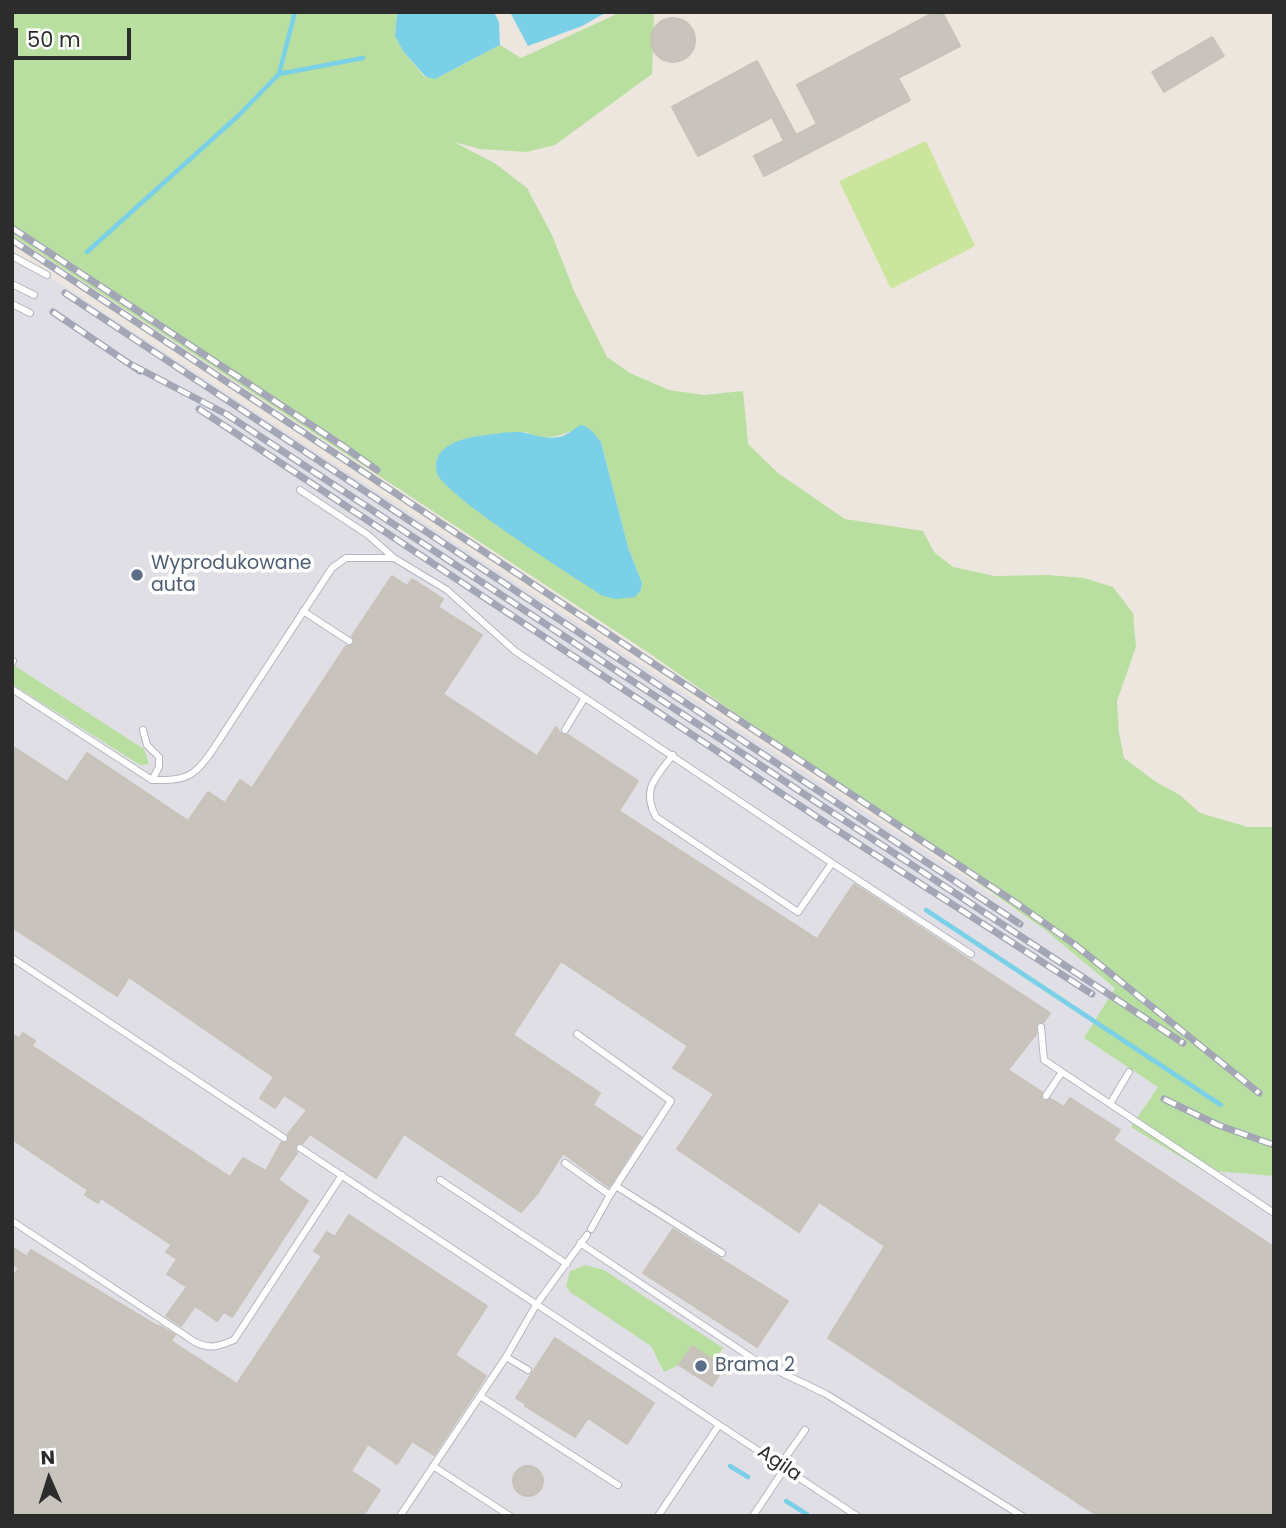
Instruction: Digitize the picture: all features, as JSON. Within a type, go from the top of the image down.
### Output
[{"type":"lane","points":[[12,256],[47,275]]},
{"type":"lane","points":[[12,284],[34,295]]},
{"type":"lane","points":[[12,304],[30,313]]},
{"type":"lane","points":[[300,490],[369,535],[394,558],[447,590],[515,651],[971,954]]},
{"type":"lane","points":[[12,689],[152,780],[191,777],[201,767],[332,568],[346,558],[394,558]]},
{"type":"lane","points":[[303,611],[349,641]]},
{"type":"lane","points":[[565,730],[584,698]]},
{"type":"lane","points":[[143,730],[147,745],[159,757],[159,767],[152,780]]},
{"type":"lane","points":[[673,755],[652,783],[650,806],[656,817],[798,912],[832,863]]},
{"type":"lane","points":[[12,958],[284,1138]]},
{"type":"lane","points":[[1041,1027],[1044,1060],[1274,1213]]},
{"type":"lane","points":[[400,1516],[506,1357],[536,1305],[589,1232],[671,1101],[577,1034]]},
{"type":"lane","points":[[1046,1096],[1062,1072]]},
{"type":"lane","points":[[1110,1104],[1129,1072]]},
{"type":"lane","name":"Agila","points":[[300,1148],[857,1516]]},
{"type":"lane","points":[[565,1163],[610,1195]]},
{"type":"lane","points":[[12,1221],[206,1348],[234,1340],[342,1175]]},
{"type":"lane","points":[[440,1180],[567,1264]]},
{"type":"lane","points":[[616,1186],[722,1254]]},
{"type":"lane","points":[[580,1243],[755,1360],[826,1394],[1022,1516]]},
{"type":"lane","points":[[506,1357],[528,1370]]},
{"type":"lane","points":[[480,1396],[618,1485]]},
{"type":"lane","points":[[658,1516],[719,1425]]},
{"type":"lane","points":[[753,1516],[805,1430]]},
{"type":"lane","points":[[433,1465],[510,1516]]},
{"type":"shaded area","points":[[12,252],[1044,929],[1115,988],[1084,1038],[1159,1087],[1202,1170],[1274,1176],[1274,1516],[12,1516]]},
{"type":"green space","points":[[12,12],[397,12],[395,36],[403,51],[425,77],[435,79],[500,45],[521,58],[621,12],[654,12],[652,74],[555,145],[526,152],[480,149],[454,142],[496,164],[527,188],[552,235],[574,291],[607,357],[630,373],[669,390],[704,395],[743,391],[748,444],[778,473],[845,519],[923,531],[934,552],[953,567],[995,576],[1048,575],[1084,578],[1113,587],[1133,613],[1136,647],[1117,701],[1124,758],[1156,782],[1180,795],[1200,813],[1248,827],[1274,827],[1274,1176],[1202,1170],[1131,1127],[1158,1087],[1084,1038],[1115,988],[1044,929],[649,653],[12,235]],"holes":[[[586,426],[601,442],[628,547],[642,583],[641,590],[473,437],[526,432],[534,436],[549,437]]]},
{"type":"green space","points":[[926,141],[975,246],[891,289],[839,181]]},
{"type":"green space","points":[[12,664],[144,749],[149,764],[140,765],[12,684]]},
{"type":"green space","points":[[586,1265],[604,1270],[723,1348],[714,1361],[691,1346],[679,1365],[664,1372],[651,1346],[570,1292],[566,1286],[570,1271]]},
{"type":"water","points":[[397,12],[494,12],[499,22],[500,45],[435,79],[426,77],[403,51],[395,36]]},
{"type":"water","points":[[510,12],[607,12],[582,26],[528,46]]},
{"type":"water","points":[[581,425],[590,429],[601,442],[628,547],[642,583],[641,590],[635,597],[616,599],[603,596],[485,517],[461,499],[437,473],[436,465],[441,452],[466,438],[515,432],[558,437]]},
{"type":"building","points":[[935,12],[942,12],[960,46],[898,78],[910,100],[764,176],[754,156],[784,141],[772,117],[698,156],[672,107],[757,61],[796,135],[817,124],[797,85]]},
{"type":"building","points":[[673,18],[682,19],[689,24],[694,31],[694,49],[689,56],[682,61],[673,62],[664,61],[657,56],[652,49],[651,40],[652,31],[657,24],[664,19]]},
{"type":"building","points":[[1212,37],[1224,56],[1164,92],[1152,72]]},
{"type":"building","points":[[392,576],[407,586],[412,579],[443,599],[438,607],[482,635],[443,694],[537,756],[556,727],[561,734],[568,735],[638,781],[619,811],[817,939],[854,884],[1050,1013],[1044,1022],[1036,1024],[1036,1034],[1008,1070],[1042,1092],[1043,1101],[1051,1099],[1064,1107],[1070,1098],[1120,1130],[1113,1140],[1274,1247],[1274,1516],[1098,1516],[828,1338],[885,1246],[819,1202],[799,1232],[677,1149],[714,1094],[673,1068],[688,1046],[561,961],[513,1035],[600,1093],[593,1105],[641,1137],[609,1187],[563,1153],[537,1194],[521,1212],[404,1134],[376,1178],[310,1134],[303,1143],[296,1144],[294,1148],[297,1153],[278,1180],[308,1201],[232,1317],[224,1312],[217,1321],[195,1306],[181,1326],[166,1316],[187,1287],[167,1274],[177,1259],[166,1252],[172,1245],[101,1198],[98,1203],[85,1195],[88,1190],[12,1139],[12,1034],[19,1038],[23,1033],[35,1041],[32,1046],[230,1177],[243,1158],[266,1171],[281,1143],[289,1141],[288,1134],[307,1110],[284,1095],[275,1108],[260,1098],[274,1077],[129,977],[117,996],[12,927],[12,746],[67,782],[87,753],[188,821],[208,792],[225,803],[240,780],[252,788],[346,646],[353,645],[355,641],[352,636]]},
{"type":"building","points":[[349,1215],[487,1306],[455,1355],[486,1376],[434,1455],[412,1441],[397,1464],[368,1444],[351,1471],[380,1490],[363,1516],[12,1516],[12,1278],[19,1268],[12,1264],[12,1247],[27,1257],[31,1250],[175,1335],[171,1341],[237,1384],[322,1256],[314,1251],[327,1232],[335,1237]]},
{"type":"building","points":[[673,1229],[788,1301],[757,1347],[643,1273]]},
{"type":"building","points":[[555,1338],[654,1403],[627,1444],[588,1418],[575,1437],[516,1398]]},
{"type":"building","name":"Brama 2","points":[[692,1346],[724,1367],[712,1386],[679,1365]]},
{"type":"building","points":[[528,1466],[539,1470],[543,1481],[539,1492],[528,1496],[517,1492],[513,1481],[517,1470]]},
{"type":"waterway","points":[[87,252],[238,116],[279,74],[295,12]]},
{"type":"waterway","points":[[279,74],[363,58]]},
{"type":"waterway","points":[[926,910],[1221,1105]]},
{"type":"waterway","points":[[730,1466],[748,1477]]},
{"type":"waterway","points":[[786,1501],[808,1515]]},
{"type":"railway","points":[[12,228],[377,470]]},
{"type":"railway","points":[[12,240],[1019,905],[1074,944],[1259,1093]]},
{"type":"railway","points":[[65,293],[1020,924]]},
{"type":"railway","points":[[53,312],[140,371]]},
{"type":"railway","points":[[132,365],[226,414],[1183,1043]]},
{"type":"railway","points":[[199,409],[829,825],[1092,994]]},
{"type":"railway","points":[[1164,1099],[1218,1125],[1274,1145]]},
{"type":"place","name":"Wyprodukowane auta","points":[[137,575]]},
{"type":"place","name":"Brama 2","points":[[701,1366]]}]
